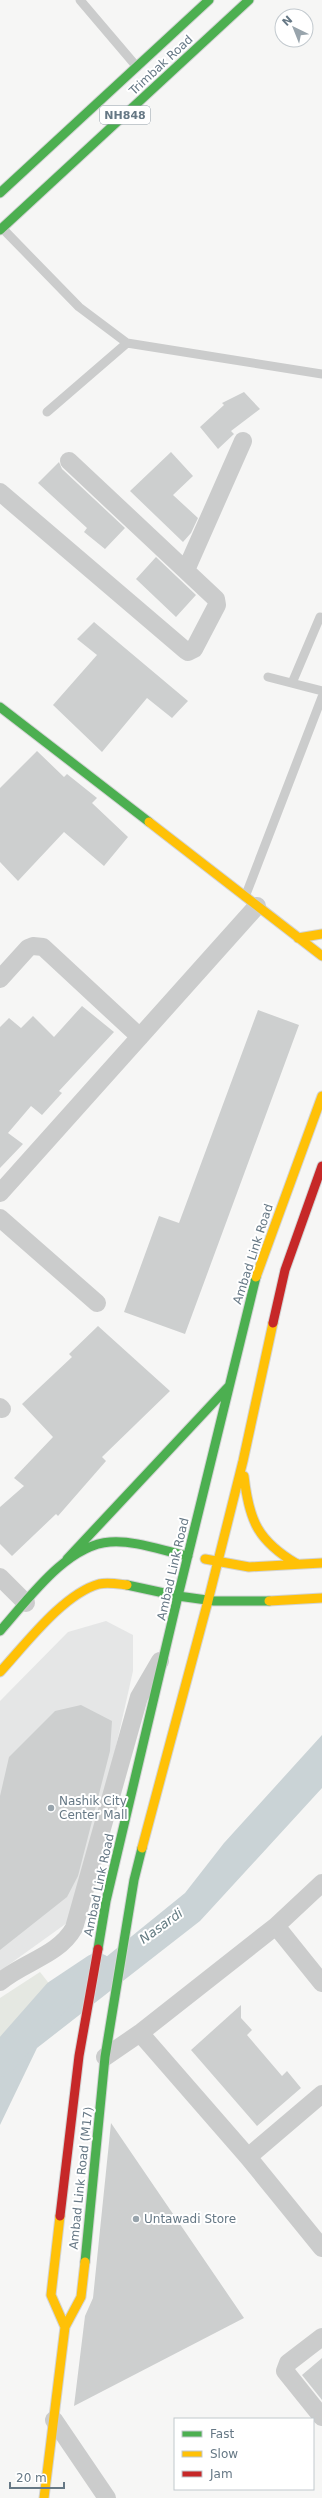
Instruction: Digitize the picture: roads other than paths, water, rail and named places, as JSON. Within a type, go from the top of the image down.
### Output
[{"type":"main road","name":"Trimbak Road","points":[[0,192],[209,0]]},
{"type":"main road","name":"Trimbak Road","points":[[1,229],[249,0]]},
{"type":"main road","points":[[2,712],[322,956]]},
{"type":"main road","points":[[298,938],[322,934]]},
{"type":"main road","name":"Ambad Link Road","points":[[164,1655],[229,1386],[264,1249],[322,1096]]},
{"type":"main road","points":[[208,1602],[243,1461],[285,1270],[322,1166]]},
{"type":"main road","points":[[0,1631],[229,1386]]},
{"type":"main road","points":[[243,1461],[246,1500],[254,1522],[267,1545],[297,1564]]},
{"type":"main road","points":[[67,1559],[97,1543],[111,1541],[249,1567],[322,1563]]},
{"type":"main road","points":[[0,1672],[68,1602],[88,1589],[100,1584],[112,1584],[208,1602],[244,1603],[322,1598]]},
{"type":"main road","name":"Ambad Link Road (M17)","points":[[44,2498],[65,2328],[81,2297],[105,2057],[134,1880],[208,1602]]},
{"type":"main road","name":"Ambad Link Road","points":[[79,2056],[106,1901],[140,1723]]},
{"type":"main road","name":"Ambad Link Road (M17)","points":[[65,2328],[51,2295],[79,2056]]},
{"type":"street","points":[[186,570],[243,441]]},
{"type":"street","points":[[0,492],[188,652],[194,650],[217,602],[214,596],[69,461]]},
{"type":"street","points":[[0,1193],[140,1037],[251,901]]},
{"type":"street","points":[[0,979],[28,948],[33,946],[43,947],[140,1037]]},
{"type":"street","points":[[0,1218],[97,1303]]},
{"type":"street","points":[[0,1577],[26,1603]]},
{"type":"street","points":[[0,1982],[18,1969],[60,1946],[74,1928],[140,1723],[144,1685],[164,1655]]},
{"type":"street","points":[[105,2057],[140,2032],[276,1926],[322,1883]]},
{"type":"street","points":[[276,1926],[322,1984]]},
{"type":"street","points":[[140,2032],[248,2157],[322,2248]]},
{"type":"street","points":[[248,2157],[322,2094]]},
{"type":"street","points":[[322,2337],[285,2367],[285,2371],[322,2417]]},
{"type":"street","points":[[54,2420],[107,2498]]},
{"type":"lane","points":[[80,0],[137,67]]},
{"type":"lane","points":[[1,229],[79,307],[127,342],[322,374]]},
{"type":"lane","points":[[47,412],[127,342]]},
{"type":"lane","points":[[292,683],[320,617]]},
{"type":"lane","points":[[268,677],[322,691]]},
{"type":"lane","points":[[251,901],[322,697]]},
{"type":"water","points":[[322,1735],[322,1788],[200,1921],[37,2048],[0,2125],[0,2043],[185,1893],[224,1843]]},
{"type":"waterway","name":"Nasardi","points":[[0,2061],[58,1995],[97,1969]]},
{"type":"place","name":"Nashik City Center Mall","points":[[51,1808]]},
{"type":"place","name":"Untawadi Store","points":[[136,2219]]}]
